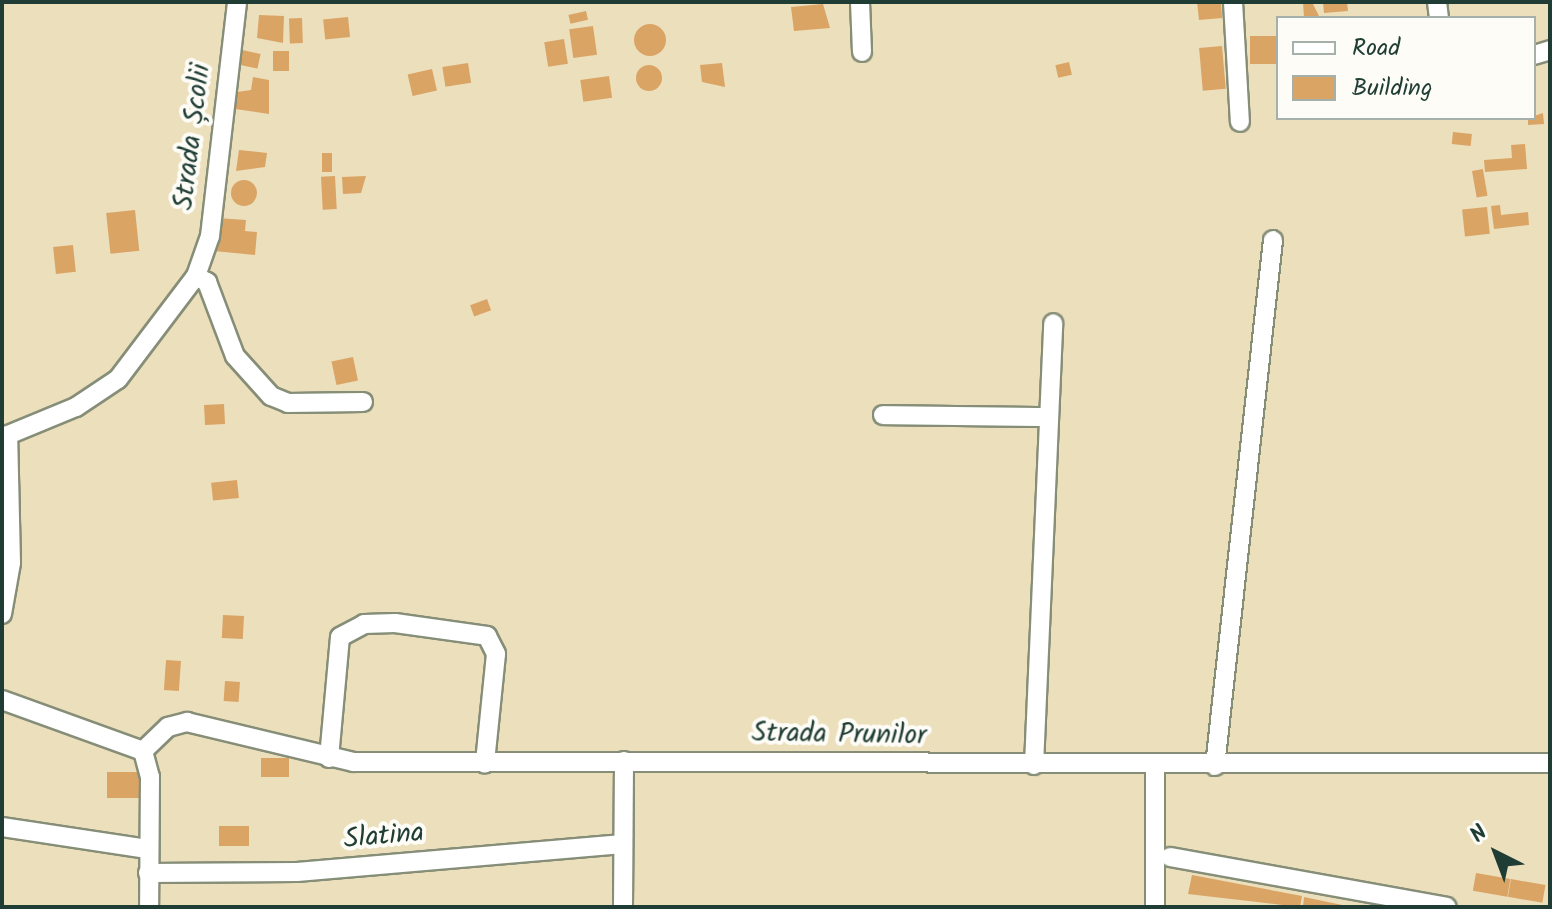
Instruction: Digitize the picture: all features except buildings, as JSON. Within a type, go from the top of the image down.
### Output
[{"type":"street","name":"Strada Școlii","points":[[2,614],[11,563],[8,435],[76,407],[118,379],[196,276],[210,236],[237,2]]},
{"type":"street","points":[[860,2],[862,52]]},
{"type":"street","points":[[1233,2],[1240,122]]},
{"type":"street","points":[[1215,766],[1273,240]]},
{"type":"street","points":[[196,276],[207,282],[235,356],[271,396],[288,403],[363,402]]},
{"type":"street","points":[[1034,765],[1053,323]]},
{"type":"street","points":[[883,415],[1049,417]]},
{"type":"street","points":[[329,758],[340,637],[364,624],[395,623],[487,636],[496,654],[485,763]]},
{"type":"street","points":[[2,700],[143,751],[150,777],[149,907]]},
{"type":"street","name":"Strada Prunilor","points":[[143,751],[168,727],[187,722],[329,758],[485,763],[624,761],[1155,767],[1550,763]]},
{"type":"street","points":[[623,907],[624,761]]},
{"type":"street","points":[[1155,767],[1155,907]]},
{"type":"street","points":[[2,827],[148,849]]},
{"type":"street","name":"Slatina","points":[[148,873],[297,872],[623,844]]},
{"type":"street","points":[[1170,857],[1447,907]]}]
